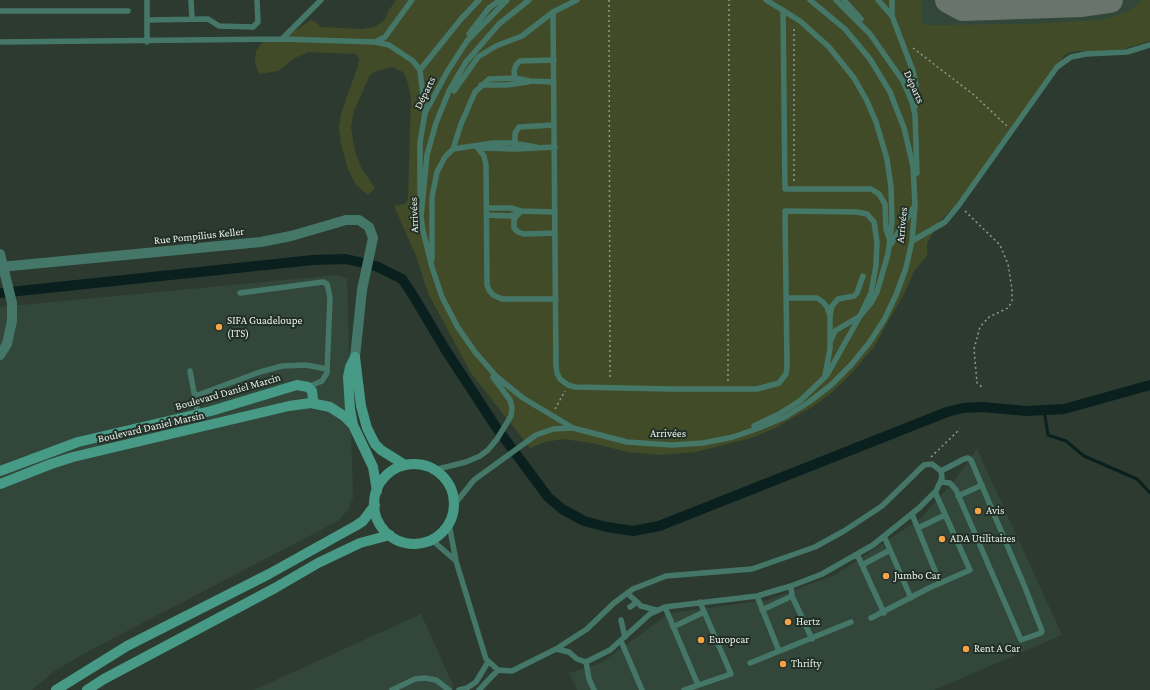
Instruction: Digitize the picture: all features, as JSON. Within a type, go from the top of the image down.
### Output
[{"type":"street","name":"Rue Pompilius Keller","points":[[2,267],[261,242],[291,236],[353,219],[364,223],[372,233],[371,252],[364,279],[358,320],[355,357]]},
{"type":"street","points":[[0,254],[12,303],[11,332],[7,344],[0,355]]},
{"type":"street","points":[[355,357],[350,367],[348,377],[348,398],[353,426],[373,467],[377,491]]},
{"type":"street","points":[[355,357],[361,406],[367,428],[375,444],[381,450],[405,466]]},
{"type":"street","name":"Boulevard Daniel Marcin","points":[[0,471],[78,442],[198,414],[291,386],[305,386]]},
{"type":"street","points":[[305,386],[313,395],[311,403]]},
{"type":"street","name":"Boulevard Daniel Marsin","points":[[0,484],[50,464],[95,452],[206,427],[278,408],[311,403],[322,405],[338,411],[353,426]]},
{"type":"street","points":[[56,690],[127,646],[269,574],[357,525],[370,513],[382,481],[391,472],[405,466],[420,465],[434,470],[447,481],[451,488],[454,504],[449,524],[444,530],[432,540],[421,543],[399,541],[390,535],[379,522],[374,505]]},
{"type":"street","points":[[87,690],[104,679],[318,564],[360,543],[390,535]]},
{"type":"lane","points":[[147,0],[147,42]]},
{"type":"lane","points":[[191,0],[192,19]]},
{"type":"lane","points":[[147,20],[208,19],[219,26],[253,27],[258,22],[257,0]]},
{"type":"lane","points":[[282,39],[322,0]]},
{"type":"lane","points":[[375,42],[385,37],[412,0]]},
{"type":"lane","points":[[420,70],[461,19],[479,0]]},
{"type":"lane","name":"Départs","points":[[421,217],[419,187],[420,142],[425,113],[447,72],[467,41],[500,3],[507,0]]},
{"type":"lane","name":"Arrivées","points":[[529,0],[499,24],[466,62],[449,91],[441,111],[427,155],[421,217],[423,232],[432,267],[442,297],[457,326],[475,352],[497,376],[518,394],[551,416],[573,428],[627,442],[657,445],[703,443],[732,437],[759,428],[791,413],[831,385],[851,365],[869,343],[887,314],[906,268],[912,241],[915,205],[913,166],[904,128],[890,92],[870,59],[845,30],[810,0]]},
{"type":"lane","points":[[441,111],[466,71],[478,57],[496,46],[522,36],[553,12],[577,0]]},
{"type":"lane","points":[[766,0],[783,10],[818,36],[829,47],[854,78],[867,101],[884,144],[891,187],[891,227],[889,248],[877,292],[871,303],[860,316],[835,331],[830,342]]},
{"type":"lane","name":"Départs","points":[[836,0],[843,2],[870,34],[903,81],[912,102],[915,115],[917,188],[915,205]]},
{"type":"lane","points":[[878,0],[892,16]]},
{"type":"lane","points":[[892,0],[892,16],[915,81],[915,115]]},
{"type":"lane","points":[[783,10],[785,189],[871,189],[879,194],[885,204],[886,229],[890,240]]},
{"type":"lane","points":[[0,11],[128,11]]},
{"type":"lane","points":[[553,12],[557,373],[560,379],[568,386],[610,388],[757,389],[779,383],[785,375],[785,211],[857,212],[871,217],[874,222],[876,233],[876,266],[873,285],[860,316],[830,370],[823,379],[795,404],[779,414],[732,437]]},
{"type":"lane","points":[[0,42],[147,42],[282,39],[375,42],[389,45],[412,61],[420,70],[425,113]]},
{"type":"lane","points":[[912,241],[945,222],[1013,132],[1057,67],[1071,57],[1086,54],[1127,52],[1150,45]]},
{"type":"lane","points":[[515,78],[514,71],[516,65],[520,61],[554,60]]},
{"type":"lane","points":[[432,267],[432,197],[437,172],[445,157],[453,150],[475,92],[489,79],[515,78],[530,81],[554,82]]},
{"type":"lane","points":[[481,85],[512,84],[530,81]]},
{"type":"lane","points":[[515,143],[515,133],[519,127],[554,125]]},
{"type":"lane","points":[[453,150],[494,144],[515,143],[536,147]]},
{"type":"lane","points":[[477,147],[494,150],[555,147]]},
{"type":"lane","points":[[477,147],[484,156],[486,165],[487,285],[493,295],[502,299],[556,299]]},
{"type":"lane","points":[[889,248],[897,232],[915,205]]},
{"type":"lane","points":[[487,208],[512,208],[521,211],[555,212]]},
{"type":"lane","points":[[487,215],[510,216],[521,211]]},
{"type":"lane","points":[[521,211],[514,219],[514,228],[518,232],[524,234],[555,233]]},
{"type":"lane","points":[[823,379],[830,357],[830,316],[832,306],[838,299],[854,296],[857,293],[863,276]]},
{"type":"lane","points":[[240,293],[323,282],[328,284],[330,297],[327,369],[325,378],[322,381],[305,386]]},
{"type":"lane","points":[[786,298],[817,298],[823,302],[830,316]]},
{"type":"lane","points":[[434,470],[480,456],[488,450],[497,439],[508,421],[512,408],[510,400],[475,352]]},
{"type":"lane","points":[[195,396],[260,372],[282,366],[306,365],[327,369]]},
{"type":"lane","points":[[190,371],[198,414]]},
{"type":"lane","points":[[454,504],[474,480],[526,442],[553,429],[573,428]]},
{"type":"lane","points":[[941,482],[953,486],[1021,640],[1041,633],[1040,626],[1024,585],[982,485],[968,458],[942,471]]},
{"type":"lane","points":[[449,524],[456,561],[482,651],[488,662],[498,670],[507,671],[521,668],[556,649],[586,628],[628,593],[652,580],[666,576],[752,569],[815,547],[844,531],[882,506],[924,465],[932,464],[942,471]]},
{"type":"lane","points":[[556,649],[569,652],[577,659],[586,662],[610,650],[656,610],[665,607],[700,602],[757,596],[791,586],[822,574],[857,554],[884,536],[912,514],[935,492],[941,482],[942,471]]},
{"type":"lane","points":[[958,496],[982,485]]},
{"type":"lane","points":[[871,618],[940,583],[970,570],[935,492]]},
{"type":"lane","points":[[912,514],[940,583]]},
{"type":"lane","points":[[918,528],[945,515]]},
{"type":"lane","points":[[884,536],[911,598]]},
{"type":"lane","points":[[432,540],[456,561]]},
{"type":"lane","points":[[862,565],[890,550]]},
{"type":"lane","points":[[857,554],[884,612]]},
{"type":"lane","points":[[791,586],[792,596],[812,639]]},
{"type":"lane","points":[[628,593],[641,606],[656,610]]},
{"type":"lane","points":[[757,596],[779,651]]},
{"type":"lane","points":[[762,610],[792,596]]},
{"type":"lane","points":[[630,607],[637,602]]},
{"type":"lane","points":[[684,690],[731,674],[700,602]]},
{"type":"lane","points":[[665,607],[698,685]]},
{"type":"lane","points":[[673,627],[704,612]]},
{"type":"lane","points":[[621,620],[623,639],[642,690]]},
{"type":"lane","points":[[750,663],[851,622]]},
{"type":"lane","points":[[459,690],[467,688],[476,682],[488,662]]},
{"type":"lane","points":[[586,662],[589,679],[594,690]]},
{"type":"lane","points":[[479,690],[498,670]]},
{"type":"lane","points":[[392,690],[415,679],[425,678],[436,680],[449,690],[456,690]]},
{"type":"path","points":[[609,0],[610,388]]},
{"type":"path","points":[[728,389],[729,0]]},
{"type":"path","points":[[901,40],[974,95],[1013,132]]},
{"type":"path","points":[[959,205],[1000,245],[1008,264],[1012,289],[1012,301],[1008,308],[989,317],[980,327],[974,349],[977,383],[982,387]]},
{"type":"path","points":[[551,416],[568,386]]},
{"type":"path","points":[[924,465],[960,429]]},
{"type":"shaded area","points":[[902,0],[1150,0],[1150,18],[926,49]]},
{"type":"shaded area","points":[[337,275],[347,279],[353,498],[348,510],[338,521],[85,653],[53,672],[32,690],[0,690],[0,307]]},
{"type":"shaded area","points":[[977,449],[1062,635],[934,690],[577,690],[569,673],[601,663],[670,613],[768,600],[835,575],[920,519],[954,481]]},
{"type":"shaded area","points":[[421,614],[454,687],[452,690],[254,690]]},
{"type":"green space","points":[[396,0],[922,0],[922,23],[925,25],[1027,24],[1102,20],[1127,12],[1143,0],[1150,0],[1150,41],[1124,49],[1070,52],[1065,55],[1011,127],[989,163],[955,206],[938,223],[927,244],[927,256],[914,271],[905,292],[874,347],[850,375],[831,393],[814,406],[775,428],[751,438],[696,452],[660,455],[627,452],[592,443],[563,439],[545,442],[530,448],[471,373],[428,293],[416,256],[394,206],[405,204],[408,200],[411,97],[407,80],[403,72],[393,67],[376,71],[370,75],[354,111],[351,127],[355,152],[362,169],[375,188],[368,195],[356,185],[348,169],[341,144],[339,127],[341,113],[358,66],[359,59],[356,54],[308,52],[295,58],[278,71],[259,74],[255,62],[256,51],[262,43],[298,29],[311,20],[320,27],[362,29],[374,27],[385,20],[389,10]]},
{"type":"waterway","points":[[0,293],[313,260],[346,259],[376,266],[402,279],[445,349],[496,427],[548,497],[562,509],[584,521],[607,527],[633,531],[659,526],[947,412],[963,408],[982,407],[1027,411],[1064,409],[1150,385]]},
{"type":"waterway","points":[[1044,410],[1048,435],[1066,441],[1084,456],[1137,479],[1150,493]]},
{"type":"taxiway","points":[[948,0],[963,8],[1082,4],[1110,0]]},
{"type":"place","name":"SIFA Guadeloupe (ITS)","points":[[219,327]]},
{"type":"place","name":"Avis","points":[[978,511]]},
{"type":"place","name":"ADA Utilitaires","points":[[942,539]]},
{"type":"place","name":"Jumbo Car","points":[[886,576]]},
{"type":"place","name":"Hertz","points":[[788,622]]},
{"type":"place","name":"Europcar","points":[[701,640]]},
{"type":"place","name":"Rent A Car","points":[[966,649]]},
{"type":"place","name":"Thrifty","points":[[783,664]]}]
